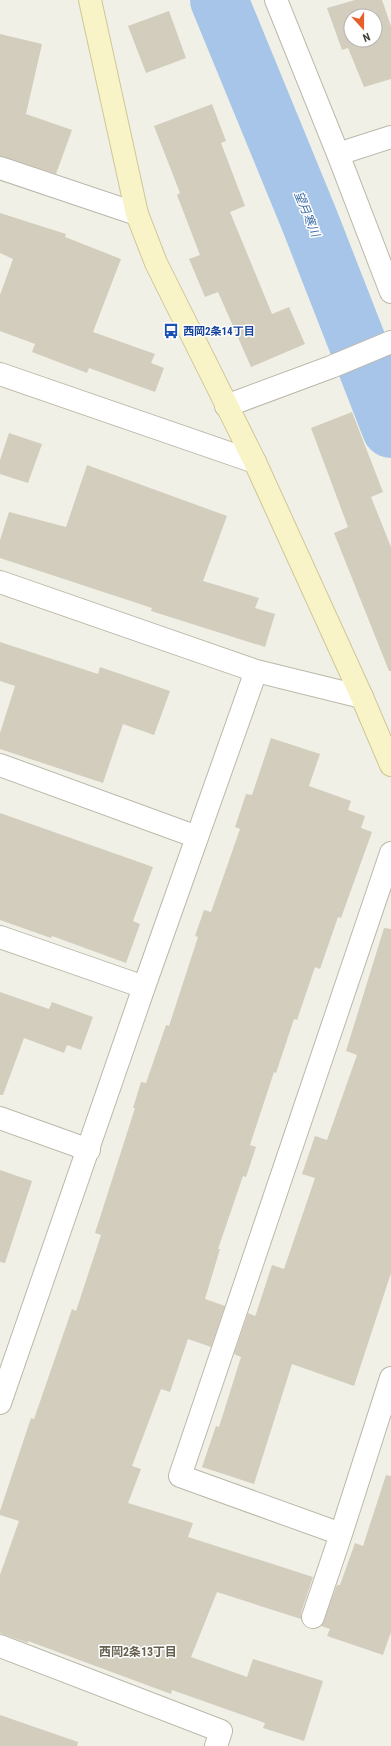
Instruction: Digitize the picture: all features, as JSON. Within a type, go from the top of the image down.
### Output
[{"type":"street","points":[[90,0],[137,214],[156,263],[255,462],[362,697],[391,765]]},
{"type":"street","points":[[276,0],[338,154],[391,292]]},
{"type":"street","points":[[338,154],[391,137]]},
{"type":"street","points":[[0,168],[137,214]]},
{"type":"street","points":[[226,406],[331,367],[388,343]]},
{"type":"street","points":[[0,374],[255,462]]},
{"type":"street","points":[[0,582],[256,671],[362,697]]},
{"type":"street","points":[[0,1403],[89,1150],[144,987],[256,671]]},
{"type":"street","points":[[0,765],[197,836]]},
{"type":"street","points":[[341,1534],[180,1476],[391,853]]},
{"type":"street","points":[[0,937],[144,987]]},
{"type":"street","points":[[0,1118],[89,1150]]},
{"type":"street","points":[[313,1617],[391,1378]]},
{"type":"street","points":[[0,1646],[221,1731],[216,1746]]},
{"type":"building","points":[[355,0],[382,0],[391,26],[391,79],[364,87],[348,48],[342,50],[327,8]]},
{"type":"building","points":[[169,11],[186,58],[146,73],[128,26]]},
{"type":"building","points":[[0,34],[42,44],[26,114],[72,130],[56,174],[0,156]]},
{"type":"building","points":[[212,104],[226,141],[221,143],[245,206],[230,212],[272,314],[289,307],[305,344],[251,367],[218,292],[205,297],[189,259],[200,255],[177,195],[180,193],[154,126]]},
{"type":"building","points":[[0,213],[66,234],[65,237],[121,259],[93,332],[155,354],[151,363],[164,368],[155,392],[89,368],[87,373],[32,352],[35,344],[0,331],[0,295],[13,259],[0,253]]},
{"type":"building","points":[[352,412],[383,492],[371,497],[391,547],[391,671],[389,671],[334,533],[348,527],[311,428]]},
{"type":"building","points":[[9,433],[42,444],[28,483],[0,474],[0,460]]},
{"type":"building","points":[[87,465],[227,516],[203,581],[259,598],[255,608],[275,614],[265,647],[151,611],[152,608],[0,558],[0,540],[9,512],[66,527]]},
{"type":"building","points":[[0,642],[98,674],[100,667],[170,691],[154,735],[123,724],[103,783],[0,749],[0,733],[15,686],[0,681]]},
{"type":"building","points":[[271,738],[320,754],[309,786],[351,801],[348,810],[365,816],[361,828],[372,832],[341,918],[338,917],[320,969],[315,967],[297,1020],[294,1019],[276,1073],[274,1072],[250,1145],[256,1147],[246,1177],[243,1176],[218,1249],[220,1249],[205,1299],[225,1306],[211,1347],[188,1339],[170,1392],[161,1389],[132,1466],[141,1469],[128,1503],[193,1523],[188,1537],[313,1577],[301,1613],[301,1619],[217,1592],[191,1657],[247,1677],[253,1659],[323,1681],[304,1741],[263,1728],[265,1723],[172,1690],[171,1694],[28,1641],[28,1643],[0,1633],[0,1575],[19,1521],[0,1515],[0,1511],[31,1418],[34,1419],[72,1309],[76,1311],[101,1235],[95,1233],[135,1108],[133,1108],[141,1082],[146,1083],[166,1025],[169,1026],[198,937],[195,936],[204,910],[211,912],[240,829],[235,827],[246,794],[252,795]]},
{"type":"building","points":[[0,813],[153,867],[133,921],[140,924],[126,963],[52,936],[51,938],[0,920]]},
{"type":"building","points":[[384,928],[391,929],[391,1273],[354,1386],[292,1364],[254,1484],[202,1467],[216,1426],[219,1427],[241,1357],[234,1354],[248,1313],[255,1316],[256,1314],[272,1265],[284,1269],[315,1178],[302,1174],[315,1136],[327,1140],[357,1055],[346,1051]]},
{"type":"building","points":[[0,992],[49,1009],[52,1002],[93,1017],[81,1050],[67,1045],[64,1053],[24,1038],[3,1095],[0,1095]]},
{"type":"building","points":[[0,1170],[32,1181],[5,1263],[0,1262]]},
{"type":"building","points":[[386,1475],[391,1476],[391,1632],[383,1655],[327,1636],[330,1629],[321,1626],[337,1585],[340,1585],[355,1543],[363,1546]]},
{"type":"building","points":[[0,1715],[78,1742],[77,1746],[0,1746]]},
{"type":"waterway","name":"望月寒川","points":[[219,0],[309,219],[391,429]]},
{"type":"place","name":"西岡2条14丁目","points":[[171,331]]},
{"type":"district","name":"西岡2条13丁目","points":[[138,1652]]}]
